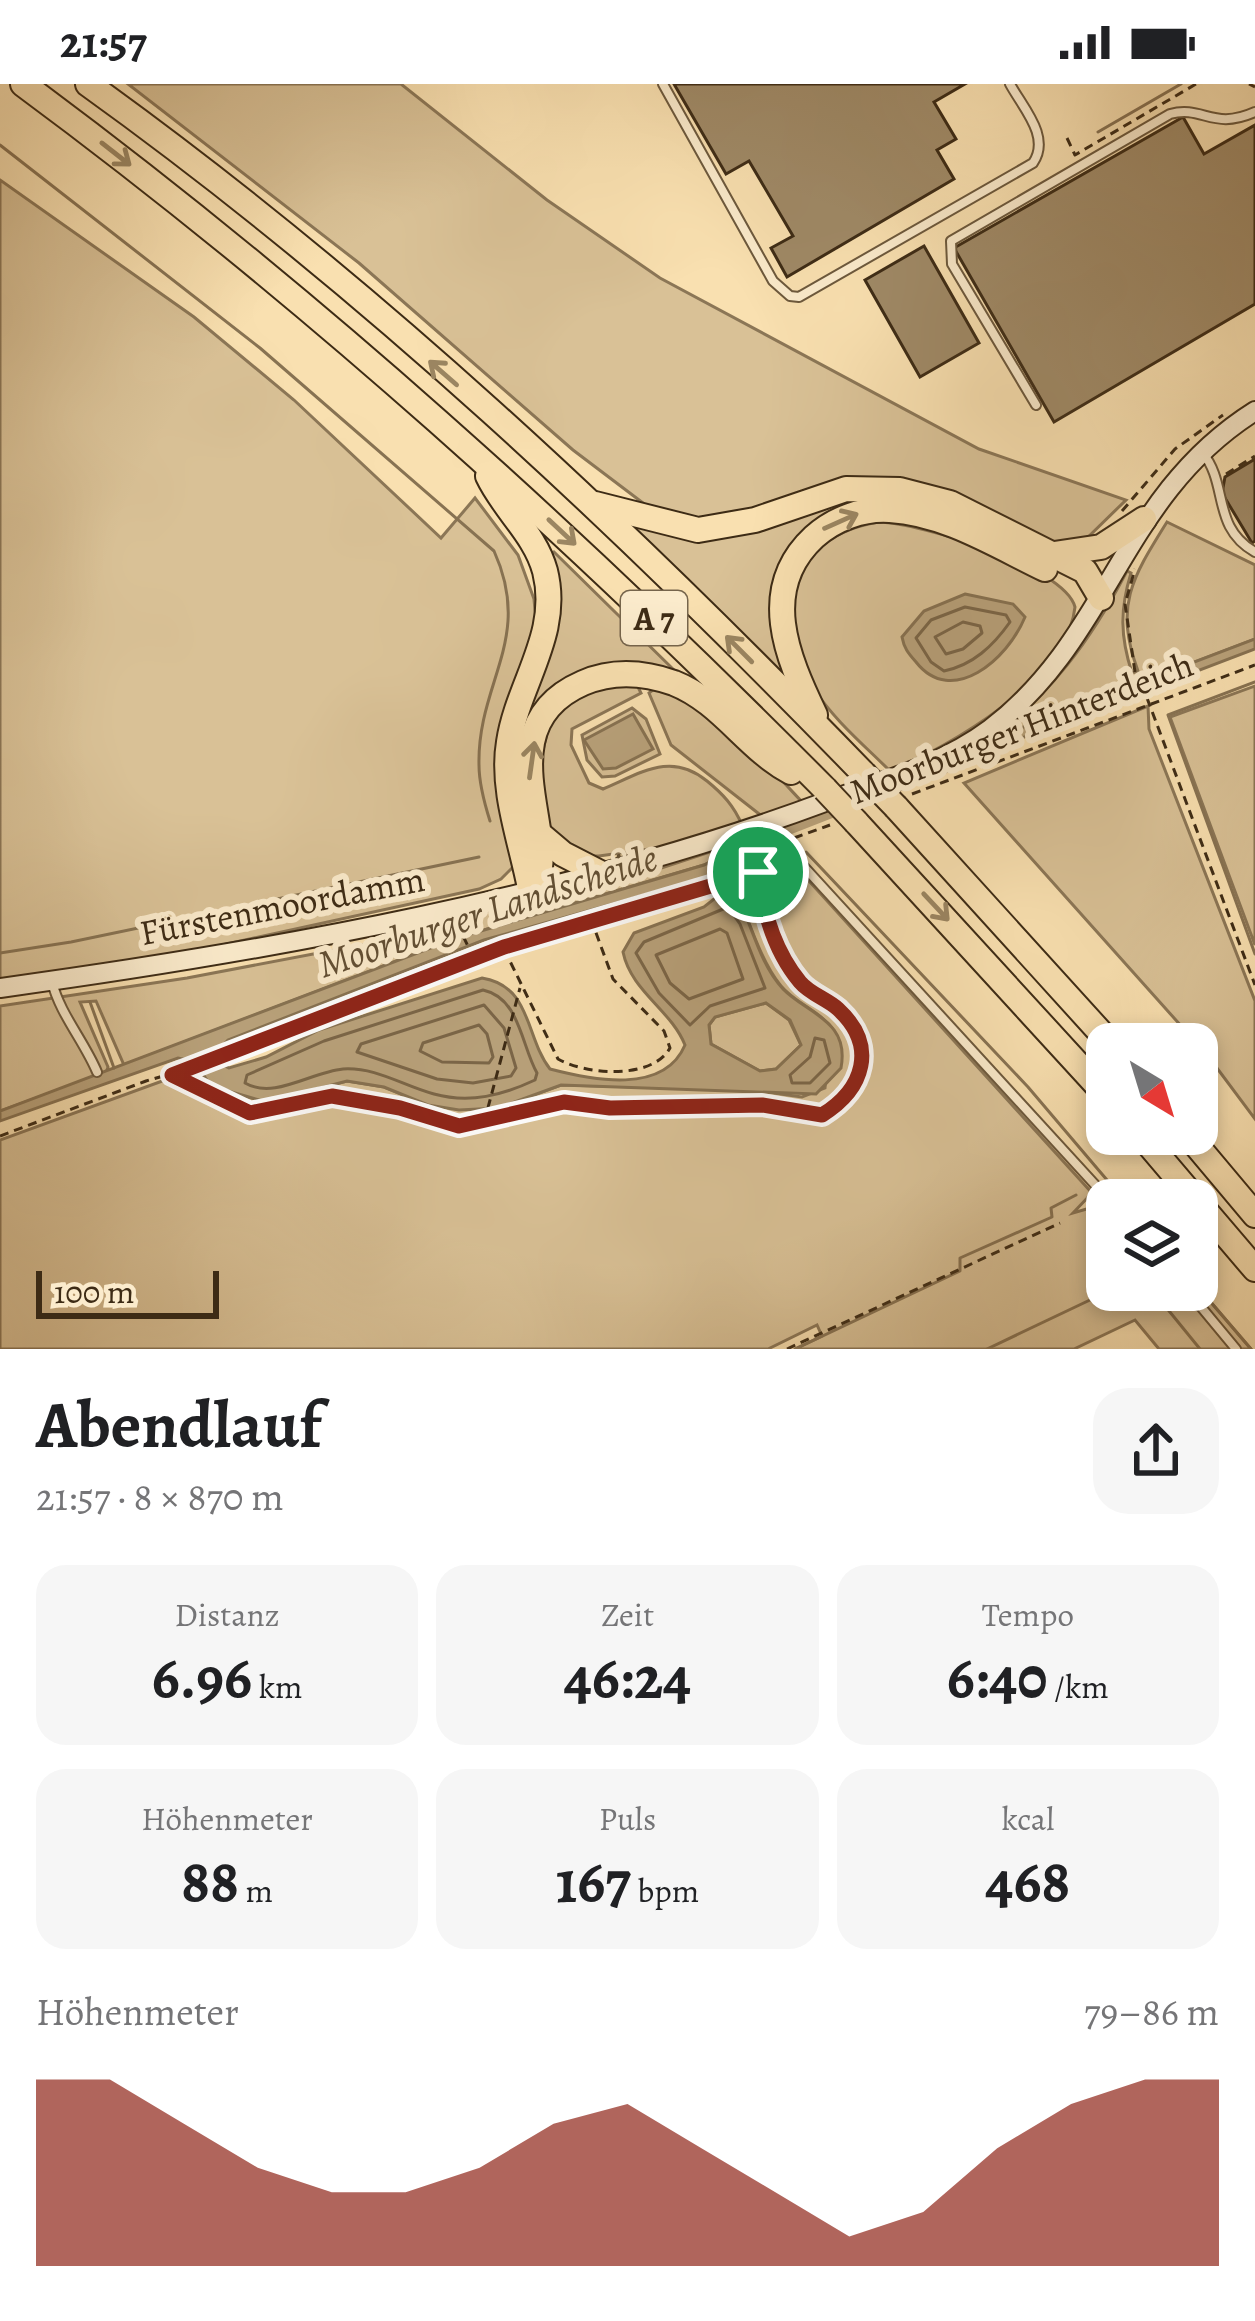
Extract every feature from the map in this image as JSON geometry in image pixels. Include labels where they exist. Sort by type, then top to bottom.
[{"type":"highway","name":"A 7","points":[[23,84],[242,251],[476,453],[683,646],[825,789],[847,822],[1086,1074]]},
{"type":"highway","name":"A 7","points":[[88,84],[367,305],[588,502],[864,774],[900,802],[1093,1023]]},
{"type":"highway","points":[[476,453],[493,488],[531,539],[547,582],[546,629],[510,734],[507,764],[530,888]]},
{"type":"highway","points":[[588,502],[647,521],[698,530],[755,520],[846,489],[900,490],[950,503],[1090,574],[1101,598]]},
{"type":"highway","points":[[823,731],[788,653],[781,601],[794,559],[840,519],[887,509],[933,518],[1101,598]]},
{"type":"highway","points":[[1052,554],[1073,555],[1101,547],[1144,519]]},
{"type":"highway","points":[[530,888],[543,867],[529,773],[541,725],[570,690],[609,675],[652,676],[693,692],[722,711],[777,764],[825,789]]},
{"type":"highway","points":[[537,832],[563,854],[600,872]]},
{"type":"highway","points":[[1158,1155],[1179,1179]]},
{"type":"highway","points":[[1205,1155],[1255,1215]]},
{"type":"highway","points":[[1218,1225],[1255,1269]]},
{"type":"main road","name":"Fürstenmoordamm","points":[[0,988],[367,925],[600,872],[730,838],[918,768],[961,748],[1003,718],[1060,660],[1144,519],[1201,451],[1245,409]]},
{"type":"lane","points":[[663,84],[773,280],[790,296],[799,297],[1033,163],[1040,151],[1039,137],[1010,84]]},
{"type":"lane","points":[[1036,405],[948,256],[951,241],[1170,114],[1188,112],[1224,122],[1255,112]]},
{"type":"lane","points":[[1201,451],[1214,466],[1217,501],[1236,537],[1255,552]]},
{"type":"lane","points":[[785,846],[1090,1179]]},
{"type":"lane","points":[[52,981],[58,1006],[78,1030],[97,1072]]},
{"type":"lane","points":[[1204,1311],[1236,1349]]},
{"type":"path","points":[[1067,138],[1075,155],[1196,84]]},
{"type":"path","points":[[1114,521],[1175,449],[1245,409]]},
{"type":"path","points":[[1217,479],[1255,457]]},
{"type":"path","points":[[1135,672],[1125,604],[1136,568]]},
{"type":"path","name":"Moorburger Hinterdeich","points":[[900,802],[1148,702],[1255,665]]},
{"type":"path","points":[[1148,702],[1255,985]]},
{"type":"path","name":"Moorburger Hinterdeich","points":[[0,1136],[226,1058],[255,1041],[473,957],[744,878],[758,872],[785,846],[847,822]]},
{"type":"path","points":[[172,1075],[250,1113],[332,1096],[400,1108],[459,1126],[564,1102],[610,1108],[762,1105],[822,1115],[845,1100],[858,1077],[862,1057],[856,1030],[836,1007],[804,987],[779,952],[765,913],[758,872]]},
{"type":"path","points":[[504,947],[550,1049],[569,1065],[639,1070],[665,1057],[670,1048],[664,1030],[613,979],[592,921]]},
{"type":"path","points":[[463,929],[473,957]]},
{"type":"path","points":[[490,1121],[486,1115],[521,986]]},
{"type":"path","points":[[787,1349],[1060,1223]]},
{"type":"shaded area","points":[[128,84],[401,84],[547,200],[660,278],[979,449],[1126,500],[1084,541],[1050,542],[922,487],[737,521],[647,514],[643,503],[573,450],[359,263]]},
{"type":"shaded area","points":[[0,180],[194,317],[294,400],[441,538],[475,498],[518,555],[534,599],[536,622],[516,697],[514,866],[501,879],[479,889],[176,955],[0,981]]},
{"type":"shaded area","points":[[854,497],[907,508],[794,549],[789,682],[625,520],[650,529]]},
{"type":"shaded area","points":[[879,522],[925,530],[1019,562],[1065,592],[1075,607],[1068,633],[1029,684],[973,727],[890,771],[814,689],[792,634],[795,583],[807,562],[824,544],[848,530]]},
{"type":"shaded area","points":[[1167,522],[1255,565],[1255,639],[987,741],[1067,665],[1127,571],[1131,573],[1123,611],[1125,647],[1132,673],[1138,671],[1127,628],[1130,593]]},
{"type":"shaded area","points":[[554,552],[675,671],[658,666],[565,688],[514,749],[552,647],[550,556]]},
{"type":"shaded area","points":[[637,685],[641,693],[572,729],[571,745],[589,783],[603,789],[656,768],[681,767],[718,791],[742,825],[678,845],[599,856],[589,856],[549,832],[535,784],[549,725],[568,703],[598,689]]},
{"type":"shaded area","points":[[1255,686],[1255,945],[1170,717]]},
{"type":"shaded area","points":[[654,689],[674,694],[715,718],[804,804],[763,817],[671,745],[649,693]]},
{"type":"shaded area","points":[[1148,706],[1149,729],[1255,1001],[1255,1119],[1218,1069],[1218,1023],[1179,1023],[964,783]]},
{"type":"shaded area","points":[[632,708],[646,719],[660,754],[615,776],[602,777],[587,760],[582,735]]},
{"type":"shaded area","points":[[734,844],[733,851],[704,865],[457,938],[124,1065],[96,1001],[80,1002],[108,1067],[106,1073],[0,1111],[0,1006],[187,978],[455,927],[477,911],[643,874]]},
{"type":"shaded area","points":[[780,858],[790,860],[1086,1186],[1086,1199],[1073,1213],[1086,1209],[1086,1311],[1218,1310],[1251,1349],[1159,1349],[1135,1320],[1074,1349],[795,1349],[822,1336],[817,1325],[768,1349],[0,1349],[0,1140],[165,1080],[201,1077],[215,1088],[266,1102],[347,1081],[384,1087],[428,1105],[474,1110],[498,1108],[561,1085],[752,1090],[802,1097],[825,1088],[832,1028],[774,976],[736,890],[763,877]]},
{"type":"shaded area","points":[[766,1003],[789,1020],[801,1045],[776,1069],[760,1071],[711,1044],[709,1025],[715,1017]]},
{"type":"water","points":[[965,594],[1013,604],[1025,617],[1006,648],[978,672],[946,680],[930,675],[907,650],[902,637],[924,611]]},
{"type":"water","points":[[1255,639],[1255,649],[990,750],[987,741]]},
{"type":"water","points":[[633,714],[653,749],[616,768],[603,769],[584,740]]},
{"type":"water","points":[[787,824],[790,834],[727,878],[773,977],[839,1039],[841,1068],[816,1094],[561,1085],[498,1108],[459,1110],[347,1081],[266,1102],[211,1086],[194,1061],[178,1058],[0,1121],[0,1111],[457,938],[704,865],[732,851],[734,844]],"holes":[[[708,877],[714,880],[718,896],[704,907],[634,933],[623,952],[634,978],[685,1045],[661,1071],[625,1080],[550,1069],[519,1002],[498,983],[482,978],[319,1030],[266,1057],[229,1068],[221,1064],[219,1049],[228,1040],[484,940]],[[766,1003],[790,1020],[801,1045],[776,1069],[760,1071],[711,1044],[709,1025],[715,1017]]]},
{"type":"building","points":[[674,84],[965,84],[934,102],[956,139],[937,150],[954,179],[787,277],[771,248],[793,236],[749,161],[726,174]]},
{"type":"building","points":[[1183,117],[1204,154],[1255,125],[1255,304],[1054,422],[954,248]]},
{"type":"building","points":[[924,246],[979,343],[920,377],[865,280]]},
{"type":"building","points":[[1255,459],[1252,543],[1222,493],[1225,477]]},
{"type":"waterway","points":[[1098,132],[1181,84]]},
{"type":"waterway","points":[[0,145],[260,348],[494,551],[508,610],[501,660],[481,736],[480,779],[490,821]]},
{"type":"waterway","points":[[1255,682],[1168,715],[1255,954]]},
{"type":"waterway","name":"Moorburger Landscheide","points":[[778,833],[949,766],[1002,740]]},
{"type":"waterway","points":[[806,852],[1028,1087],[1106,1179]]},
{"type":"waterway","points":[[0,953],[479,857]]},
{"type":"waterway","points":[[90,1002],[114,1068]]},
{"type":"waterway","points":[[795,1349],[960,1271],[960,1258],[1052,1217],[1051,1208],[1076,1195]]},
{"type":"waterway","points":[[987,1349],[1086,1302]]},
{"type":"waterway","points":[[1218,1310],[1251,1349]]},
{"type":"waterway","points":[[1169,1311],[1200,1349]]},
{"type":"route","points":[[758,872],[765,913],[779,952],[804,987],[836,1007],[856,1030],[862,1057],[858,1077],[845,1100],[822,1115],[762,1105],[610,1108],[564,1102],[459,1126],[400,1108],[332,1096],[250,1113],[172,1075],[504,947],[758,872]]}]
